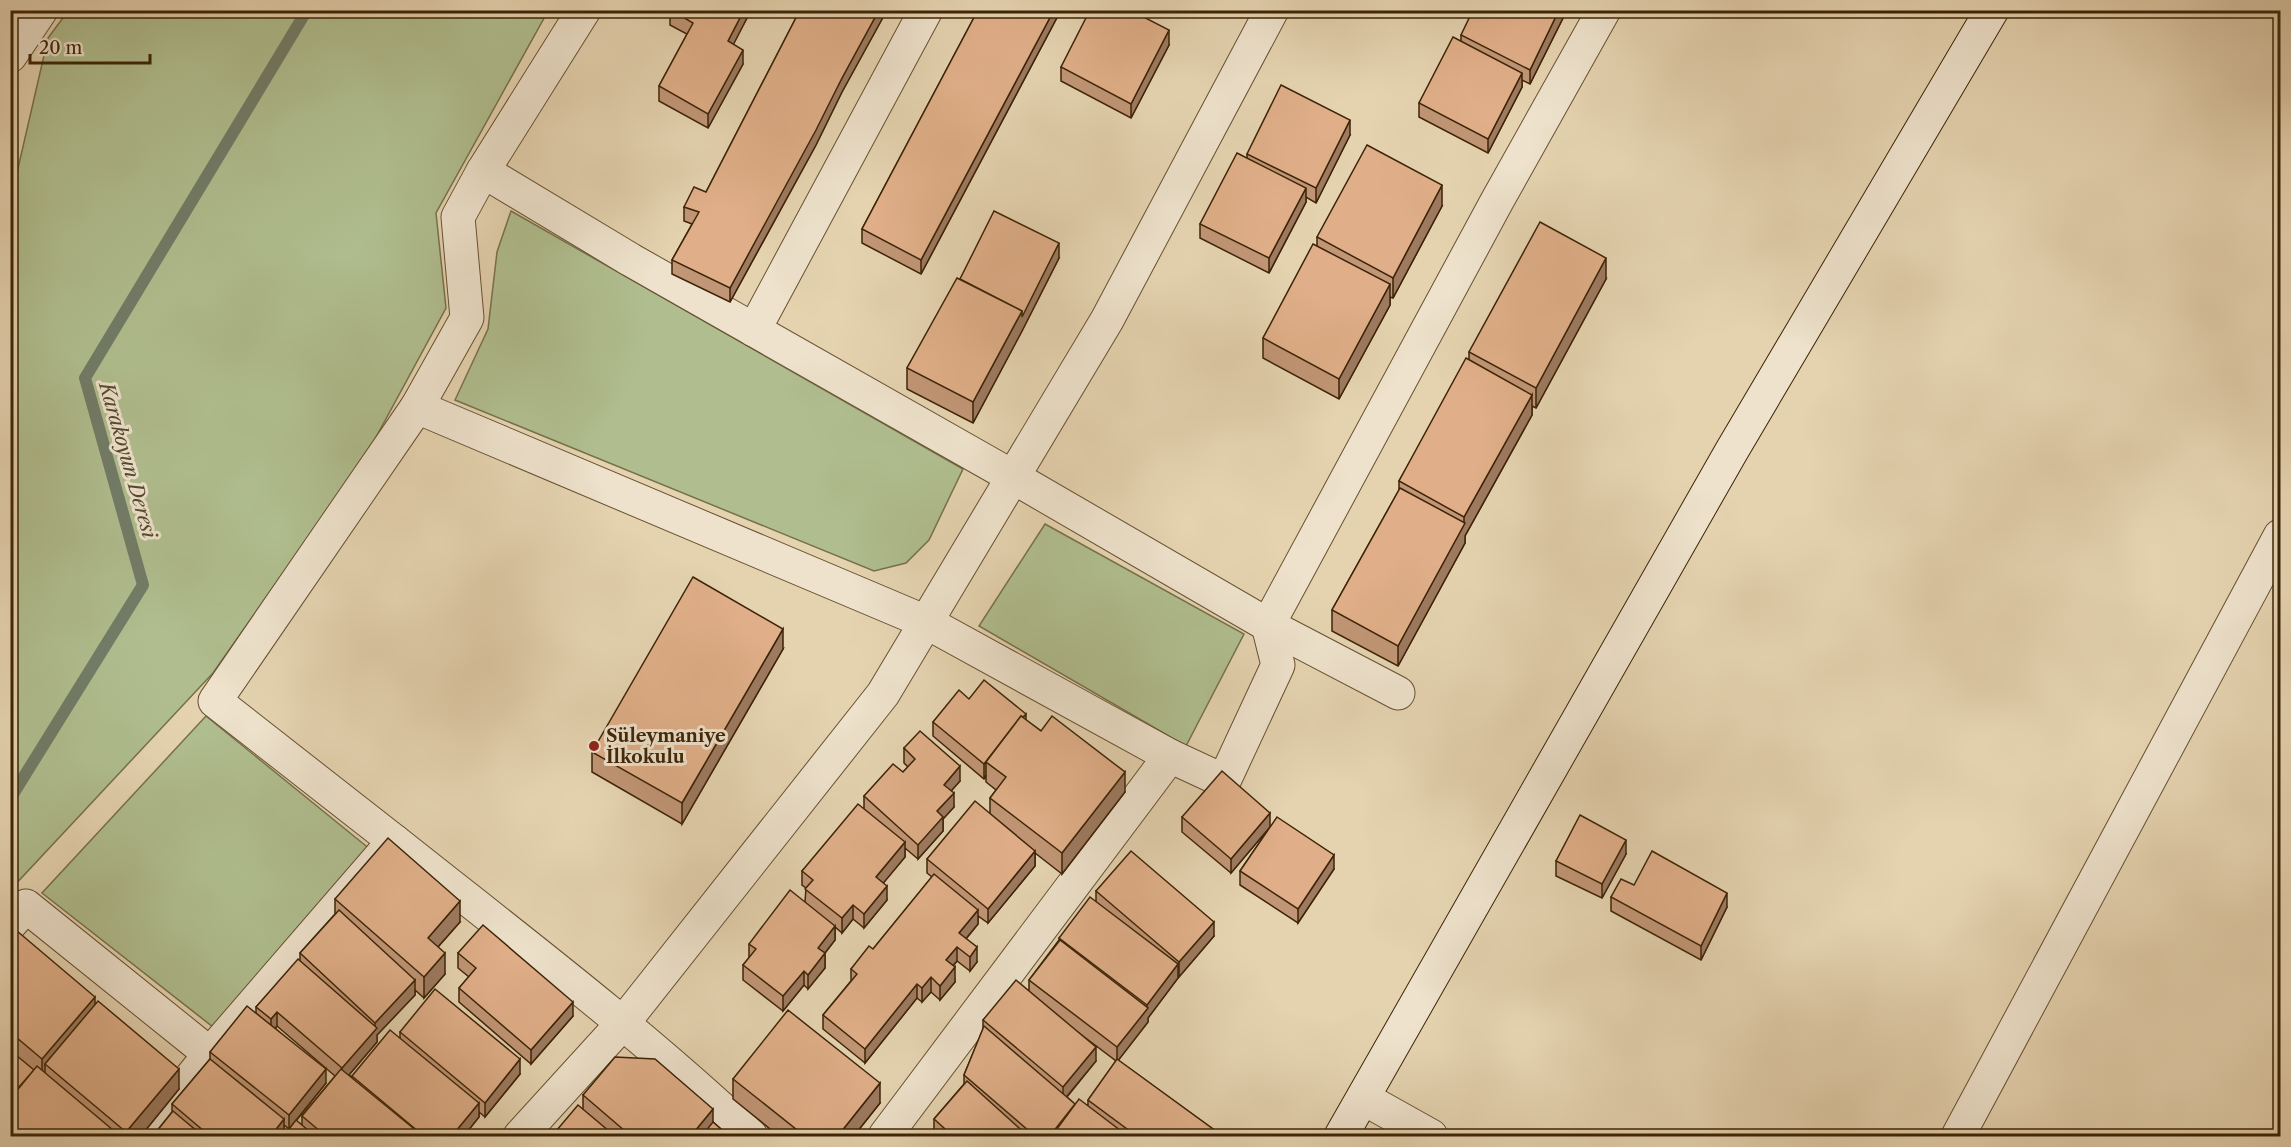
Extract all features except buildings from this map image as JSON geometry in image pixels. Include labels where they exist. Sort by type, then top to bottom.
[{"type":"street","points":[[10,56],[41,10]]},
{"type":"street","points":[[584,10],[483,171],[459,216],[466,318],[417,407],[214,701],[623,1023],[701,1090],[751,1137]]},
{"type":"street","points":[[754,330],[926,10]]},
{"type":"street","points":[[520,1137],[623,1023],[883,694],[1107,320],[1272,10]]},
{"type":"street","points":[[417,407],[926,622],[1170,756],[1224,781],[1278,665],[1268,626],[1497,201],[1604,10]]},
{"type":"street","points":[[1341,1137],[1731,452],[1992,10]]},
{"type":"street","points":[[483,171],[631,260],[1013,477],[1268,626],[1398,693]]},
{"type":"street","points":[[1958,1137],[2280,536]]},
{"type":"street","points":[[885,1137],[1170,756]]},
{"type":"street","points":[[144,1137],[210,1054],[394,841]]},
{"type":"street","points":[[10,924],[26,906],[210,1054]]},
{"type":"street","points":[[1363,1098],[1431,1137]]},
{"type":"green space","points":[[68,11],[548,11],[436,213],[446,308],[369,450],[213,673],[11,889],[10,203],[48,38]]},
{"type":"green space","points":[[511,211],[963,469],[929,540],[906,563],[874,571],[455,400],[488,329],[497,252]]},
{"type":"green space","points":[[1045,524],[1244,634],[1186,746],[979,626]]},
{"type":"green space","points":[[206,716],[371,850],[213,1027],[42,893]]},
{"type":"waterway","name":"Karakoyun Deresi","points":[[10,799],[143,585],[85,378],[307,10]]},
{"type":"place","name":"Süleymaniye İlkokulu","points":[[594,746]]}]
